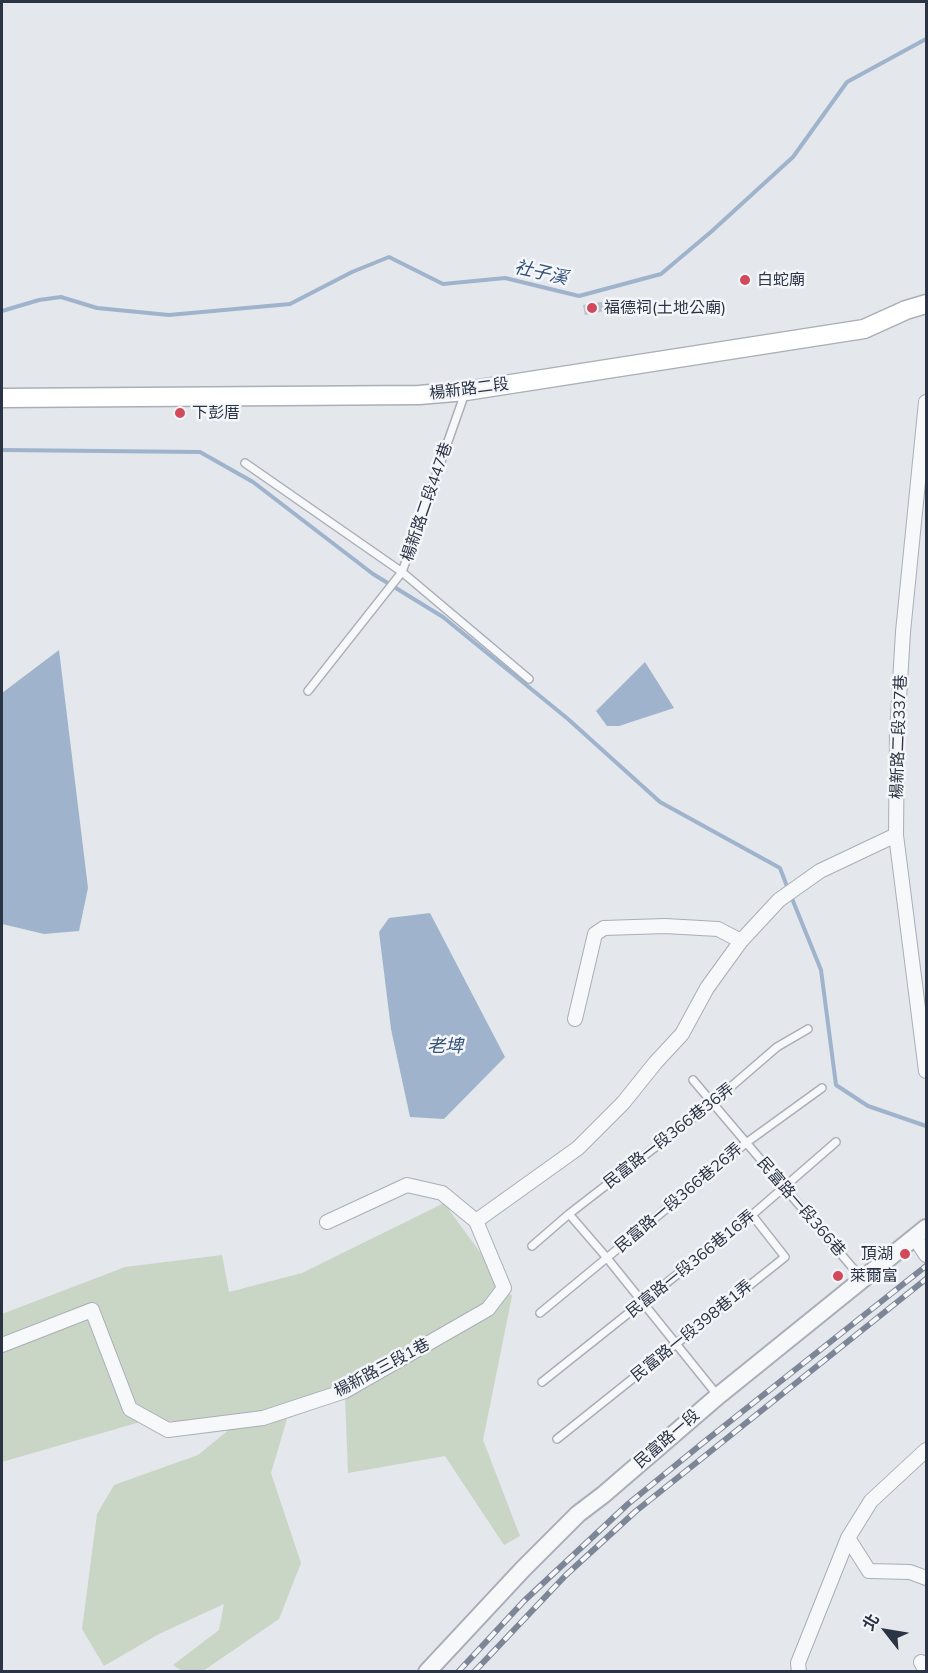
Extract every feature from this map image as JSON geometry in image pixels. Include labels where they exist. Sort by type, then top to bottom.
[{"type":"main road","name":"楊新路二段","points":[[2,398],[419,395],[466,391],[864,329],[906,310],[927,304]]},
{"type":"street","name":"楊新路二段337巷","points":[[927,402],[903,632],[897,733],[896,835],[922,1008],[927,1071]]},
{"type":"street","points":[[327,1222],[407,1185],[441,1193],[476,1221],[579,1148],[623,1102],[682,1034],[707,988],[741,941],[779,900],[820,871],[896,835]]},
{"type":"street","points":[[575,1019],[595,934],[603,928],[665,926],[718,929],[741,941]]},
{"type":"street","name":"楊新路三段1巷","points":[[2,1345],[92,1310],[130,1409],[168,1430],[263,1418],[345,1391],[488,1309],[504,1288],[476,1221]]},
{"type":"street","points":[[921,1233],[927,1255]]},
{"type":"street","name":"民富路一段","points":[[428,1671],[566,1525],[718,1396],[921,1233]]},
{"type":"street","points":[[799,1671],[798,1664],[848,1538],[871,1501],[927,1450]]},
{"type":"street","points":[[848,1538],[869,1571],[910,1572],[927,1578]]},
{"type":"lane","name":"楊新路二段447巷","points":[[308,691],[402,572],[466,391]]},
{"type":"lane","points":[[245,463],[402,572],[529,680]]},
{"type":"lane","name":"民富路一段366巷36弄","points":[[532,1246],[569,1214],[711,1104],[777,1047],[808,1029]]},
{"type":"lane","name":"民富路一段366巷","points":[[693,1080],[711,1104],[863,1280]]},
{"type":"lane","name":"民富路一段366巷26弄","points":[[540,1313],[746,1143],[822,1088]]},
{"type":"lane","name":"民富路一段366巷16弄","points":[[542,1382],[752,1215],[836,1142]]},
{"type":"lane","points":[[569,1214],[718,1396]]},
{"type":"lane","name":"民富路一段398巷1弄","points":[[557,1439],[785,1257],[752,1215]]},
{"type":"green space","points":[[444,1203],[512,1296],[483,1440],[520,1536],[504,1545],[445,1456],[348,1473],[345,1397],[287,1419],[271,1473],[301,1563],[279,1619],[203,1671],[182,1671],[173,1665],[219,1630],[224,1604],[159,1634],[104,1666],[82,1629],[97,1514],[114,1485],[198,1455],[236,1424],[147,1420],[2,1462],[2,1314],[125,1267],[222,1255],[229,1292],[302,1273]]},
{"type":"water","points":[[59,650],[88,888],[79,931],[44,934],[2,924],[2,693]]},
{"type":"water","points":[[645,662],[674,708],[619,726],[607,726],[596,711]]},
{"type":"water","name":"老埤","points":[[430,913],[505,1057],[444,1119],[410,1117],[391,1029],[379,932],[389,918]]},
{"type":"building","points":[[612,300],[614,309],[585,315],[583,305]]},
{"type":"waterway","name":"社子溪","points":[[2,311],[39,300],[61,297],[97,308],[169,315],[290,304],[352,272],[389,257],[443,284],[505,278],[579,296],[661,274],[793,157],[847,82],[926,39]]},
{"type":"waterway","points":[[2,450],[200,452],[253,482],[373,574],[443,617],[568,719],[660,802],[780,868],[788,889]]},
{"type":"waterway","points":[[791,896],[821,970],[836,1085],[868,1106],[926,1126]]},
{"type":"railway","points":[[458,1672],[524,1601],[628,1504],[926,1266]]},
{"type":"railway","points":[[474,1672],[566,1575],[636,1511],[926,1279]]},
{"type":"place","name":"白蛇廟","points":[[745,280]]},
{"type":"place","name":"福德祠(土地公廟)","points":[[592,308]]},
{"type":"place","name":"下彭厝","points":[[180,413]]},
{"type":"place","name":"頂湖","points":[[905,1254]]},
{"type":"place","name":"萊爾富","points":[[838,1276]]}]
